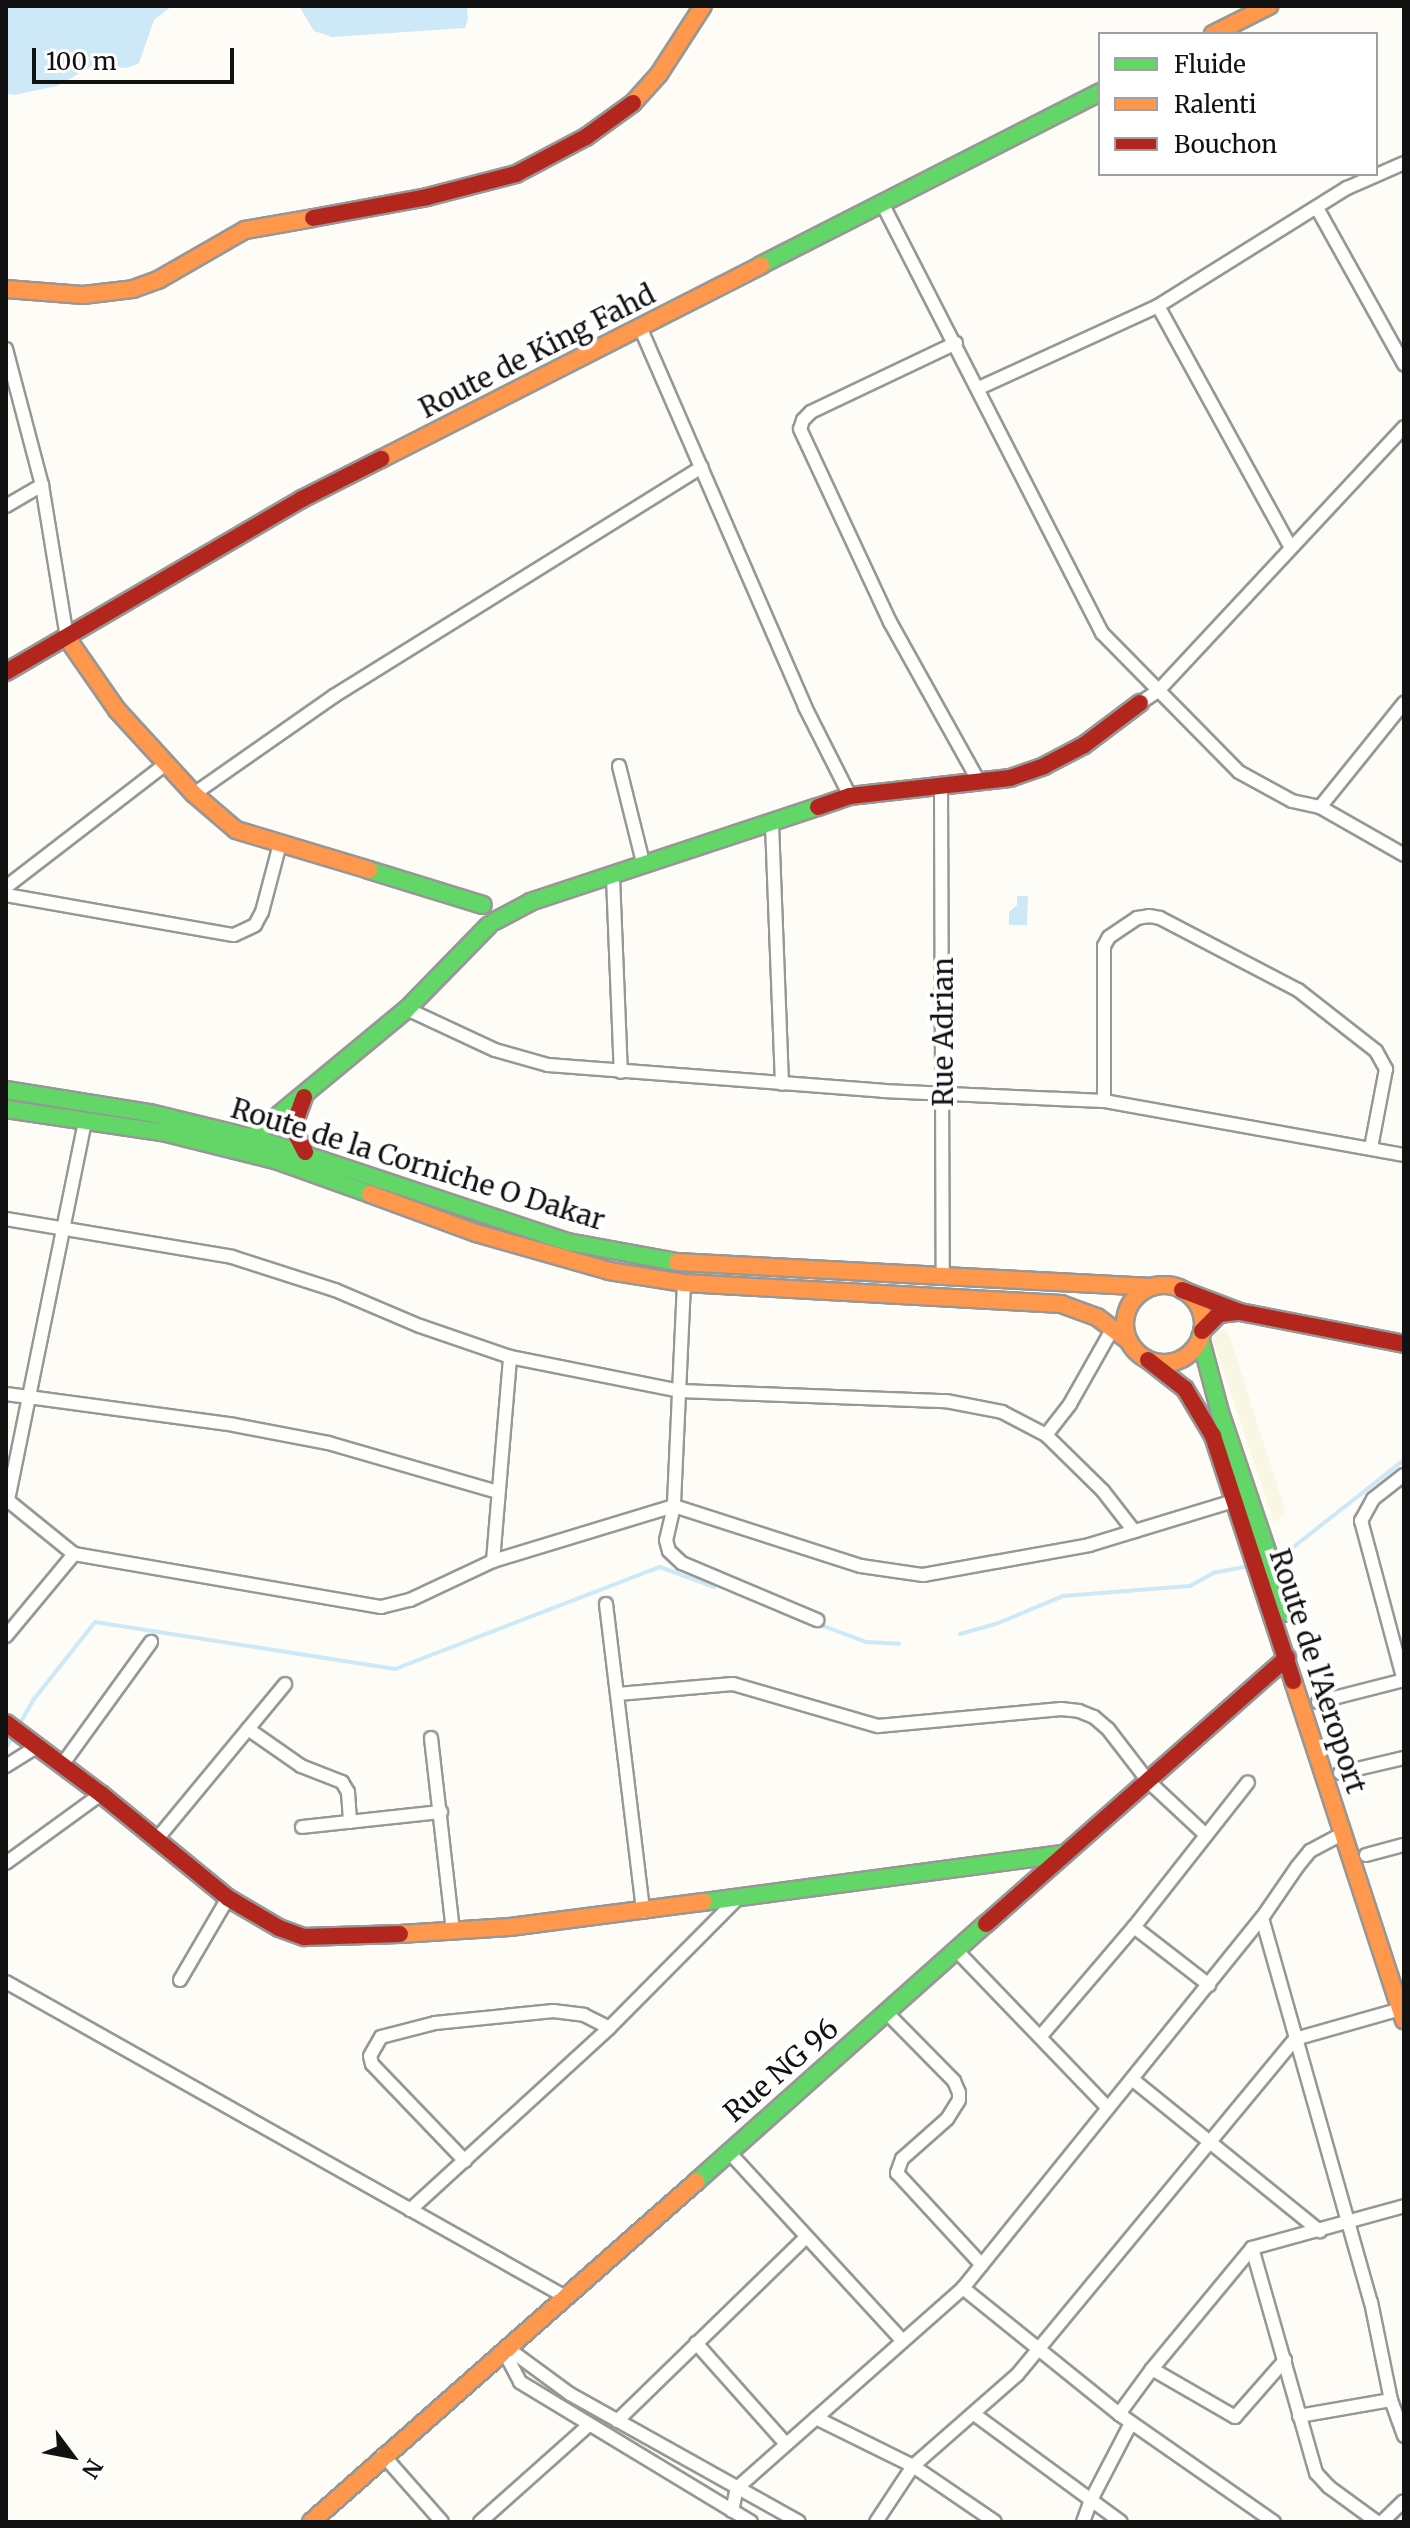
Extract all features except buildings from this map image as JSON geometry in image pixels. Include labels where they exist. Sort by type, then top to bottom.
[{"type":"main road","points":[[6,289],[83,295],[133,289],[158,280],[245,230],[427,197],[516,174],[586,137],[633,103],[659,74],[703,6]]},
{"type":"main road","points":[[1217,32],[1269,6]]},
{"type":"main road","name":"Route de King Fahd","points":[[6,672],[302,499],[1098,93]]},
{"type":"main road","points":[[67,638],[117,710],[194,794],[236,830],[459,899],[487,917]]},
{"type":"main road","points":[[251,1138],[407,1009],[472,943],[487,917],[850,796],[1010,778],[1044,766],[1084,745],[1140,703]]},
{"type":"main road","name":"Route de la Corniche O Dakar","points":[[6,1090],[150,1113],[305,1152],[448,1205],[568,1242],[620,1253],[687,1263],[1152,1287]]},
{"type":"main road","points":[[304,1097],[297,1116],[297,1136],[305,1152]]},
{"type":"main road","name":"Route de la Corniche O Dakar","points":[[6,1109],[166,1133],[278,1161],[533,1252],[609,1271],[684,1283],[1042,1301],[1083,1309],[1129,1341]]},
{"type":"main road","points":[[1240,1312],[1219,1314],[1201,1334],[1192,1350],[1179,1360],[1163,1363],[1148,1360],[1129,1341],[1125,1327],[1130,1306],[1152,1287],[1167,1286],[1240,1312],[1404,1344]]},
{"type":"main road","points":[[1182,1290],[1198,1307],[1201,1334]]},
{"type":"main road","name":"Route de l'Aeroport","points":[[1201,1334],[1220,1412],[1318,1702],[1404,1976]]},
{"type":"main road","name":"Route de l'Aeroport","points":[[1148,1360],[1175,1379],[1202,1412],[1287,1658],[1402,2015]]},
{"type":"main road","name":"Rue NG 96","points":[[313,2521],[383,2455],[508,2348],[1287,1658]]},
{"type":"main road","points":[[6,1723],[101,1794],[228,1898],[279,1928],[304,1937],[344,1938],[453,1931],[643,1912],[1066,1853]]},
{"type":"street","points":[[1378,174],[1404,163]]},
{"type":"street","points":[[979,388],[1158,306],[1347,188],[1374,176]]},
{"type":"street","points":[[883,205],[1102,633],[1239,772],[1292,801],[1320,807],[1404,855]]},
{"type":"street","points":[[1317,208],[1404,364]]},
{"type":"street","points":[[1158,306],[1291,548]]},
{"type":"street","points":[[640,327],[805,707],[850,796]]},
{"type":"street","points":[[956,343],[811,412],[800,429],[890,622],[978,780]]},
{"type":"street","points":[[6,349],[42,485],[67,638]]},
{"type":"street","points":[[1140,703],[1158,691],[1404,427]]},
{"type":"street","points":[[194,794],[334,696],[702,467]]},
{"type":"street","points":[[6,506],[42,485]]},
{"type":"street","points":[[1320,807],[1404,703]]},
{"type":"street","points":[[6,887],[166,764]]},
{"type":"street","points":[[619,766],[644,866]]},
{"type":"street","name":"Rue Adrian","points":[[941,786],[943,1277]]},
{"type":"street","points":[[772,824],[782,1084]]},
{"type":"street","points":[[6,895],[234,935],[255,925],[262,912],[280,844]]},
{"type":"street","points":[[613,877],[621,1072]]},
{"type":"street","points":[[1104,1101],[1104,946],[1109,937],[1137,918],[1149,916],[1160,918],[1298,990],[1376,1051],[1386,1069],[1371,1148]]},
{"type":"street","points":[[407,1009],[518,1058],[621,1072],[782,1084],[1104,1101],[1404,1155]]},
{"type":"street","points":[[85,1120],[7,1500],[74,1554],[381,1607],[410,1600],[493,1561],[674,1506],[861,1566],[923,1575],[1063,1550],[1234,1501]]},
{"type":"street","points":[[6,1219],[246,1261],[335,1290],[420,1326],[510,1357],[680,1391],[946,1401],[1002,1412],[1046,1435],[1103,1491],[1134,1531]]},
{"type":"street","points":[[684,1283],[674,1506],[666,1540],[669,1551],[682,1563],[817,1620]]},
{"type":"street","points":[[1046,1435],[1078,1391],[1113,1328]]},
{"type":"street","points":[[493,1561],[510,1357]]},
{"type":"street","points":[[6,1394],[234,1425],[328,1443],[498,1492]]},
{"type":"street","points":[[1318,1702],[1404,1680],[1361,1521],[1373,1499],[1404,1475]]},
{"type":"street","points":[[6,1636],[74,1554]]},
{"type":"street","points":[[606,1604],[643,1912]]},
{"type":"street","points":[[62,1765],[151,1642]]},
{"type":"street","points":[[157,1839],[285,1684]]},
{"type":"street","points":[[618,1694],[733,1684],[766,1691],[856,1722],[878,1726],[1061,1709],[1079,1711],[1094,1717],[1108,1729],[1148,1781],[1206,1835]]},
{"type":"street","points":[[248,1729],[301,1766],[342,1782],[348,1792],[350,1822]]},
{"type":"street","points":[[431,1738],[453,1931]]},
{"type":"street","points":[[6,1766],[34,1745]]},
{"type":"street","points":[[1340,1773],[1404,1758]]},
{"type":"street","points":[[1040,2037],[1134,1927],[1248,1782]]},
{"type":"street","points":[[6,1863],[101,1794]]},
{"type":"street","points":[[302,1827],[441,1812]]},
{"type":"street","points":[[737,2488],[963,2288],[1209,1985],[1310,1851],[1344,1833]]},
{"type":"street","points":[[1366,1855],[1404,1845]]},
{"type":"street","points":[[180,1980],[228,1898]]},
{"type":"street","points":[[410,2210],[609,2028],[738,1898]]},
{"type":"street","points":[[1262,1918],[1346,2223],[1371,2302],[1391,2400],[1404,2436]]},
{"type":"street","points":[[1134,1927],[1209,1985]]},
{"type":"street","points":[[956,1950],[1108,2108]]},
{"type":"street","points":[[6,1982],[564,2296]]},
{"type":"street","points":[[465,2161],[372,2064],[370,2056],[381,2037],[435,2023],[553,2011],[584,2015],[609,2028]]},
{"type":"street","points":[[886,2012],[954,2081],[959,2093],[959,2100],[947,2119],[902,2159],[897,2173],[982,2265]]},
{"type":"street","points":[[876,2522],[913,2466],[1007,2385],[1040,2347],[1295,2039],[1402,2015]]},
{"type":"street","points":[[1132,2079],[1320,2231]]},
{"type":"street","points":[[728,2151],[903,2341]]},
{"type":"street","points":[[1119,2414],[1252,2248],[1404,2206]]},
{"type":"street","points":[[617,2421],[806,2237]]},
{"type":"street","points":[[1252,2248],[1319,2478],[1380,2522],[1404,2501]]},
{"type":"street","points":[[963,2288],[1040,2347],[1119,2414],[1274,2522]]},
{"type":"street","points":[[696,2343],[786,2444]]},
{"type":"street","points":[[508,2348],[570,2394],[799,2522]]},
{"type":"street","points":[[508,2348],[508,2359],[520,2382],[741,2518]]},
{"type":"street","points":[[1152,2369],[1235,2417],[1285,2360]]},
{"type":"street","points":[[1299,2416],[1391,2400]]},
{"type":"street","points":[[974,2414],[1121,2522]]},
{"type":"street","points":[[816,2418],[913,2466],[995,2522]]},
{"type":"street","points":[[1083,2522],[1131,2423]]},
{"type":"street","points":[[480,2522],[589,2425]]},
{"type":"street","points":[[383,2455],[442,2522]]},
{"type":"street","points":[[737,2488],[741,2518]]},
{"type":"shaded area","points":[[1216,1329],[1228,1331],[1286,1513],[1274,1523],[1213,1340]]},
{"type":"water","points":[[6,6],[172,6],[154,20],[139,63],[127,68],[94,65],[57,86],[14,95],[6,93]]},
{"type":"water","points":[[299,6],[467,6],[468,19],[465,28],[332,37],[314,31]]},
{"type":"water","points":[[1017,896],[1028,896],[1027,925],[1009,925],[1009,912],[1017,905]]},
{"type":"waterway","points":[[1282,1556],[1404,1460]]},
{"type":"waterway","points":[[19,1725],[34,1699],[95,1622],[395,1669],[660,1567],[714,1587]]},
{"type":"waterway","points":[[960,1634],[996,1624],[1063,1596],[1190,1586],[1213,1573],[1244,1567]]},
{"type":"waterway","points":[[818,1624],[866,1642],[899,1644]]},
{"type":"waterway","points":[[6,1748],[13,1736]]},
{"type":"traffic: fast","points":[[761,265],[1098,93]]},
{"type":"traffic: fast","points":[[495,921],[530,902],[818,807]]},
{"type":"traffic: fast","points":[[369,870],[483,905]]},
{"type":"traffic: fast","points":[[251,1138],[407,1009],[489,925]]},
{"type":"traffic: fast","points":[[6,1090],[150,1113],[261,1140],[568,1242],[677,1262]]},
{"type":"traffic: fast","points":[[6,1109],[166,1133],[278,1161],[370,1194]]},
{"type":"traffic: fast","points":[[1200,1337],[1220,1412],[1288,1613]]},
{"type":"traffic: fast","points":[[703,1902],[1064,1854]]},
{"type":"traffic: fast","points":[[696,2182],[986,1924]]},
{"type":"traffic: slow","points":[[633,103],[659,74],[703,6]]},
{"type":"traffic: slow","points":[[1217,32],[1269,6]]},
{"type":"traffic: slow","points":[[6,289],[83,295],[133,289],[158,280],[245,230],[313,218]]},
{"type":"traffic: slow","points":[[381,459],[761,265]]},
{"type":"traffic: slow","points":[[67,638],[117,710],[194,794],[236,830],[369,870]]},
{"type":"traffic: slow","points":[[370,1194],[476,1233],[609,1271],[684,1283],[1061,1304],[1097,1317],[1129,1341]]},
{"type":"traffic: slow","points":[[677,1262],[1152,1287]]},
{"type":"traffic: slow","points":[[1164,1285],[1179,1288],[1191,1297],[1200,1309],[1203,1324],[1200,1339],[1191,1351],[1179,1360],[1164,1363],[1149,1360],[1137,1351],[1128,1339],[1125,1324],[1128,1309],[1137,1297],[1149,1288],[1164,1285]]},
{"type":"traffic: slow","points":[[1293,1681],[1404,2020]]},
{"type":"traffic: slow","points":[[400,1934],[510,1927],[703,1902]]},
{"type":"traffic: slow","points":[[311,2522],[696,2182]]},
{"type":"traffic: jam","points":[[313,218],[427,197],[516,174],[586,137],[633,103]]},
{"type":"traffic: jam","points":[[6,672],[302,499],[381,459]]},
{"type":"traffic: jam","points":[[818,807],[850,796],[1010,778],[1044,766],[1084,745],[1140,703]]},
{"type":"traffic: jam","points":[[304,1097],[297,1116],[297,1136],[305,1152]]},
{"type":"traffic: jam","points":[[1182,1290],[1240,1312],[1404,1344]]},
{"type":"traffic: jam","points":[[1202,1331],[1219,1314],[1237,1312]]},
{"type":"traffic: jam","points":[[1148,1360],[1185,1389],[1213,1436],[1293,1681]]},
{"type":"traffic: jam","points":[[986,1924],[1287,1658]]},
{"type":"traffic: jam","points":[[6,1723],[101,1794],[228,1898],[279,1928],[304,1937],[400,1934]]}]
